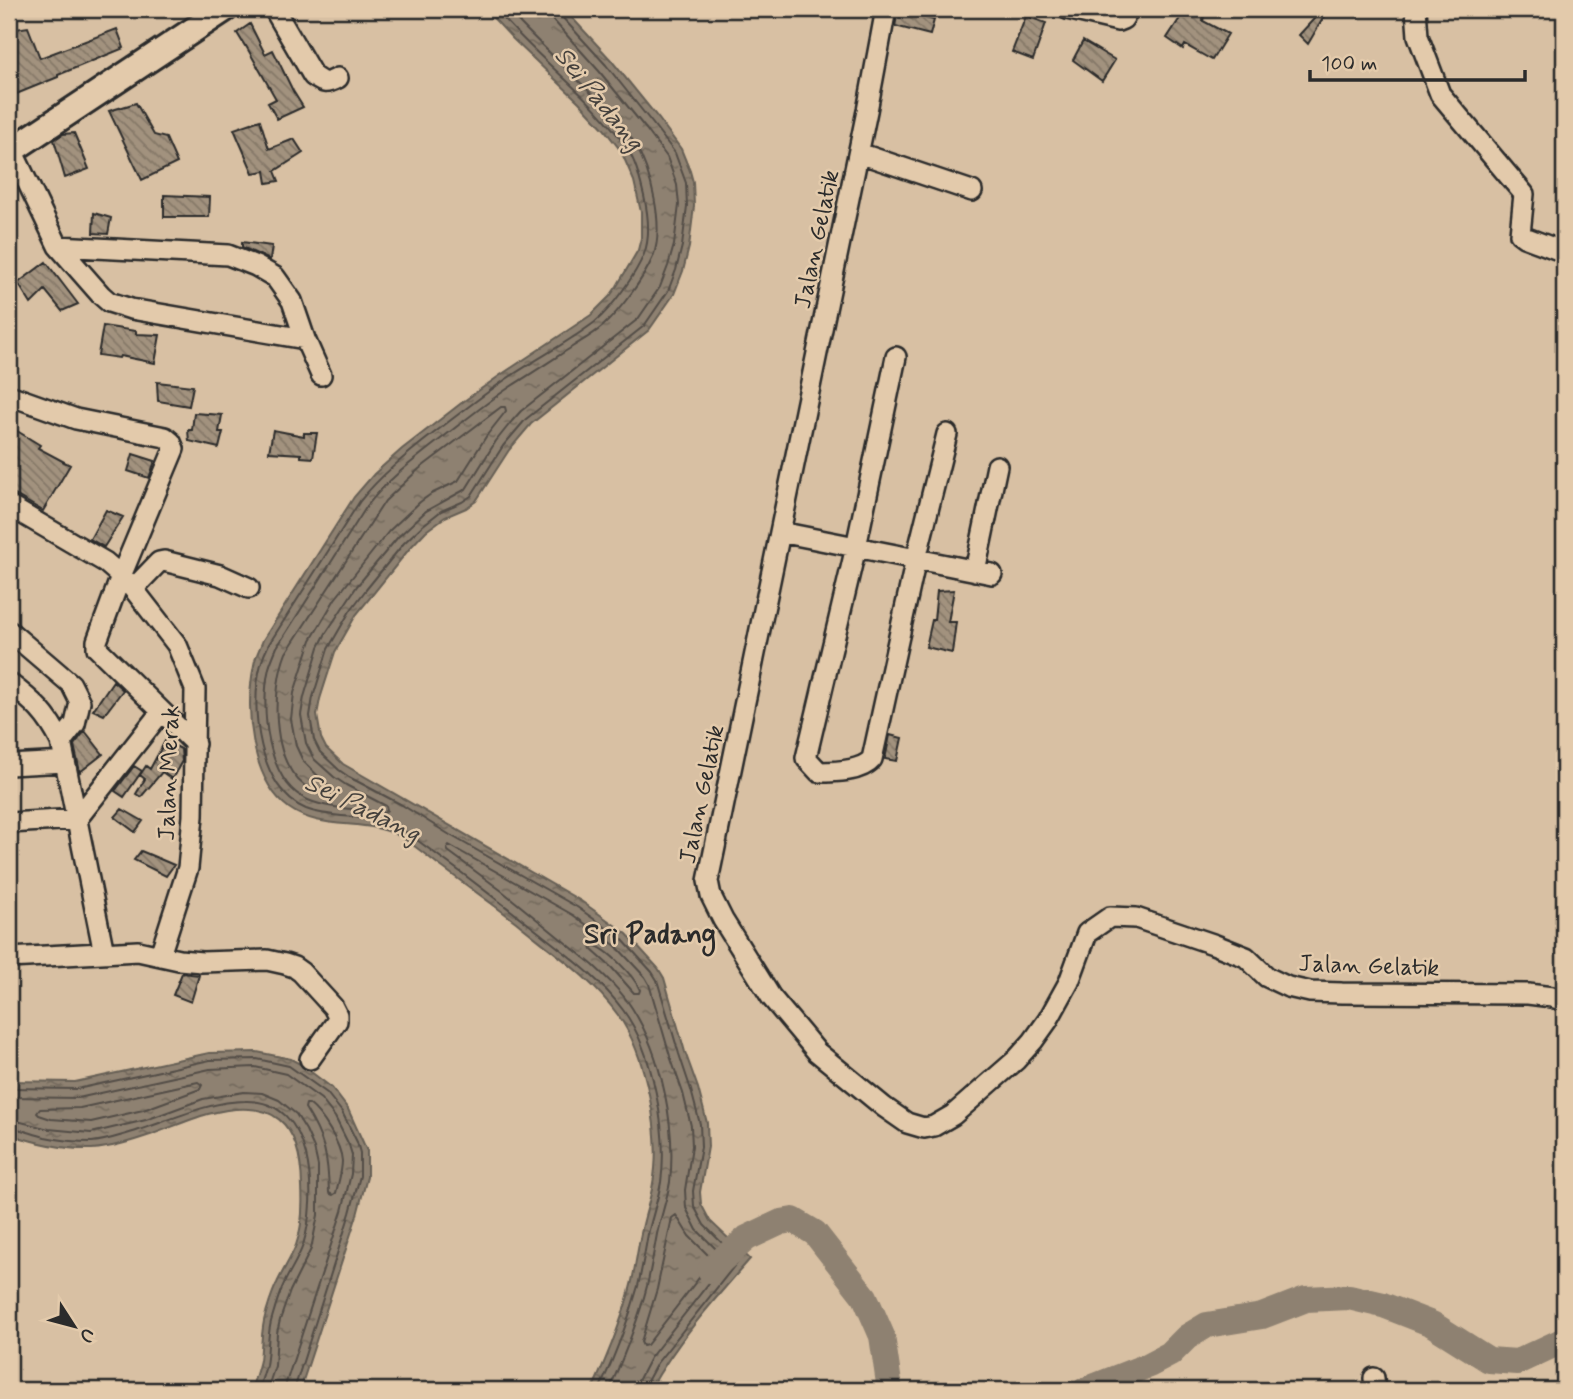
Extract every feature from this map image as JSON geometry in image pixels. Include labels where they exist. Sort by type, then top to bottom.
[{"type":"main road","points":[[10,151],[225,9]]},
{"type":"street","points":[[274,9],[313,76],[328,83],[338,78]]},
{"type":"street","name":"Jalan Gelatik","points":[[886,9],[859,153],[708,881],[711,897],[723,920],[771,997],[817,1052],[884,1107],[907,1123],[925,1128],[953,1115],[1016,1060],[1033,1041],[1069,982],[1087,933],[1110,917],[1136,918],[1213,944],[1246,957],[1267,977],[1288,987],[1310,992],[1528,994],[1564,1001]]},
{"type":"street","points":[[1068,9],[1118,21],[1123,19],[1129,9]]},
{"type":"street","points":[[1416,9],[1418,36],[1440,94],[1524,194],[1520,234],[1564,252]]},
{"type":"street","points":[[10,151],[58,246],[109,302],[131,309],[305,339]]},
{"type":"street","points":[[859,153],[972,191]]},
{"type":"street","points":[[58,246],[228,255],[256,266],[275,277],[292,301],[321,375]]},
{"type":"street","points":[[896,357],[856,547],[806,758],[819,772],[853,769],[872,759],[947,434]]},
{"type":"street","points":[[9,395],[76,419],[165,437],[172,442],[174,449],[127,583],[97,641],[97,648],[195,744]]},
{"type":"street","points":[[780,533],[984,573],[997,466]]},
{"type":"street","name":"Jalan Merak","points":[[9,506],[106,562],[127,583],[177,645],[195,689],[193,816],[188,867],[160,955]]},
{"type":"street","points":[[127,583],[164,561],[220,575],[249,587]]},
{"type":"street","points":[[9,631],[71,684],[80,702],[75,724],[61,742]]},
{"type":"street","points":[[9,683],[33,700],[53,726],[61,742],[104,953]]},
{"type":"street","points":[[9,703],[33,700]]},
{"type":"street","points":[[9,823],[77,820],[161,712]]},
{"type":"street","points":[[9,765],[65,762]]},
{"type":"street","points":[[9,958],[138,951],[178,960],[267,960],[294,967],[334,1007],[337,1014],[337,1021],[310,1059]]},
{"type":"water","name":"Sei Padang","points":[[485,9],[564,9],[611,60],[681,149],[693,182],[694,206],[689,247],[674,294],[649,330],[531,424],[509,450],[476,501],[445,517],[426,531],[356,615],[335,652],[317,715],[321,738],[326,748],[343,764],[581,901],[627,934],[664,978],[707,1123],[708,1147],[700,1192],[701,1204],[710,1221],[750,1259],[684,1338],[650,1390],[592,1390],[615,1337],[628,1295],[652,1189],[655,1164],[649,1096],[637,1051],[628,1031],[607,1001],[570,965],[406,840],[374,827],[316,820],[289,808],[276,795],[258,762],[251,722],[251,683],[263,640],[354,497],[374,474],[402,449],[464,401],[591,315],[610,296],[638,250],[641,212],[634,181],[621,151],[579,102]]},
{"type":"water","points":[[257,1052],[291,1059],[332,1088],[348,1109],[367,1151],[367,1177],[357,1215],[300,1390],[251,1390],[260,1360],[266,1313],[296,1245],[302,1216],[300,1164],[296,1145],[289,1130],[279,1119],[266,1112],[250,1109],[231,1110],[201,1116],[123,1143],[92,1149],[50,1145],[9,1134],[9,1081],[75,1082],[209,1053]]},
{"type":"building","points":[[1186,9],[1204,16],[1203,21],[1228,34],[1212,60],[1185,45],[1183,49],[1167,38]]},
{"type":"building","points":[[1323,9],[1328,10],[1308,44],[1299,35]]},
{"type":"building","points":[[898,12],[934,20],[930,35],[895,26]]},
{"type":"building","points":[[1026,16],[1046,23],[1033,60],[1012,52]]},
{"type":"building","points":[[250,24],[265,54],[273,50],[303,107],[277,119],[268,103],[276,99],[237,33]]},
{"type":"building","points":[[28,27],[40,58],[117,29],[124,48],[9,97],[9,30]]},
{"type":"building","points":[[1083,41],[1115,60],[1102,81],[1073,60]]},
{"type":"building","points":[[136,103],[154,135],[166,138],[177,163],[142,180],[109,111]]},
{"type":"building","points":[[260,120],[269,149],[294,139],[303,153],[275,171],[279,181],[267,183],[265,171],[253,173],[234,129]]},
{"type":"building","points":[[74,133],[89,169],[65,178],[54,140],[63,134]]},
{"type":"building","points":[[164,195],[210,197],[209,217],[164,217]]},
{"type":"building","points":[[94,213],[111,218],[108,234],[93,233]]},
{"type":"building","points":[[242,242],[272,246],[270,260],[242,247]]},
{"type":"building","points":[[46,262],[78,304],[62,311],[45,290],[31,304],[18,283]]},
{"type":"building","points":[[103,326],[136,331],[136,334],[160,335],[155,363],[98,355]]},
{"type":"building","points":[[157,382],[193,386],[189,406],[158,401]]},
{"type":"building","points":[[194,413],[222,415],[219,432],[223,432],[219,448],[189,441],[188,430],[192,430]]},
{"type":"building","points":[[9,426],[40,445],[38,448],[70,465],[43,511],[9,494]]},
{"type":"building","points":[[273,430],[304,436],[304,433],[317,433],[313,458],[301,457],[301,454],[269,452]]},
{"type":"building","points":[[133,454],[155,461],[149,478],[128,471]]},
{"type":"building","points":[[106,510],[123,517],[104,547],[90,539]]},
{"type":"building","points":[[954,590],[948,622],[956,622],[952,653],[926,647],[934,620],[937,591]]},
{"type":"building","points":[[113,681],[123,690],[104,715],[93,710]]},
{"type":"building","points":[[85,731],[103,754],[80,772],[74,745]]},
{"type":"building","points":[[890,735],[902,738],[897,761],[885,759]]},
{"type":"building","points":[[165,741],[181,749],[182,761],[172,779],[162,772],[141,797],[136,794],[145,779],[140,775],[146,766],[150,769]]},
{"type":"building","points":[[134,766],[142,771],[124,797],[115,791]]},
{"type":"building","points":[[122,809],[143,821],[135,832],[115,817]]},
{"type":"building","points":[[141,851],[174,865],[166,876],[134,860]]},
{"type":"building","points":[[182,973],[199,975],[191,1002],[173,995]]},
{"type":"waterway","points":[[710,1270],[747,1238],[781,1222],[793,1220],[815,1233],[865,1297],[882,1336],[890,1390]]},
{"type":"waterway","points":[[1085,1390],[1170,1354],[1187,1337],[1207,1325],[1262,1316],[1306,1299],[1349,1297],[1383,1305],[1432,1324],[1489,1360],[1517,1362],[1564,1340]]},
{"type":"district","name":"Sri Padang","points":[[650,933]]}]
